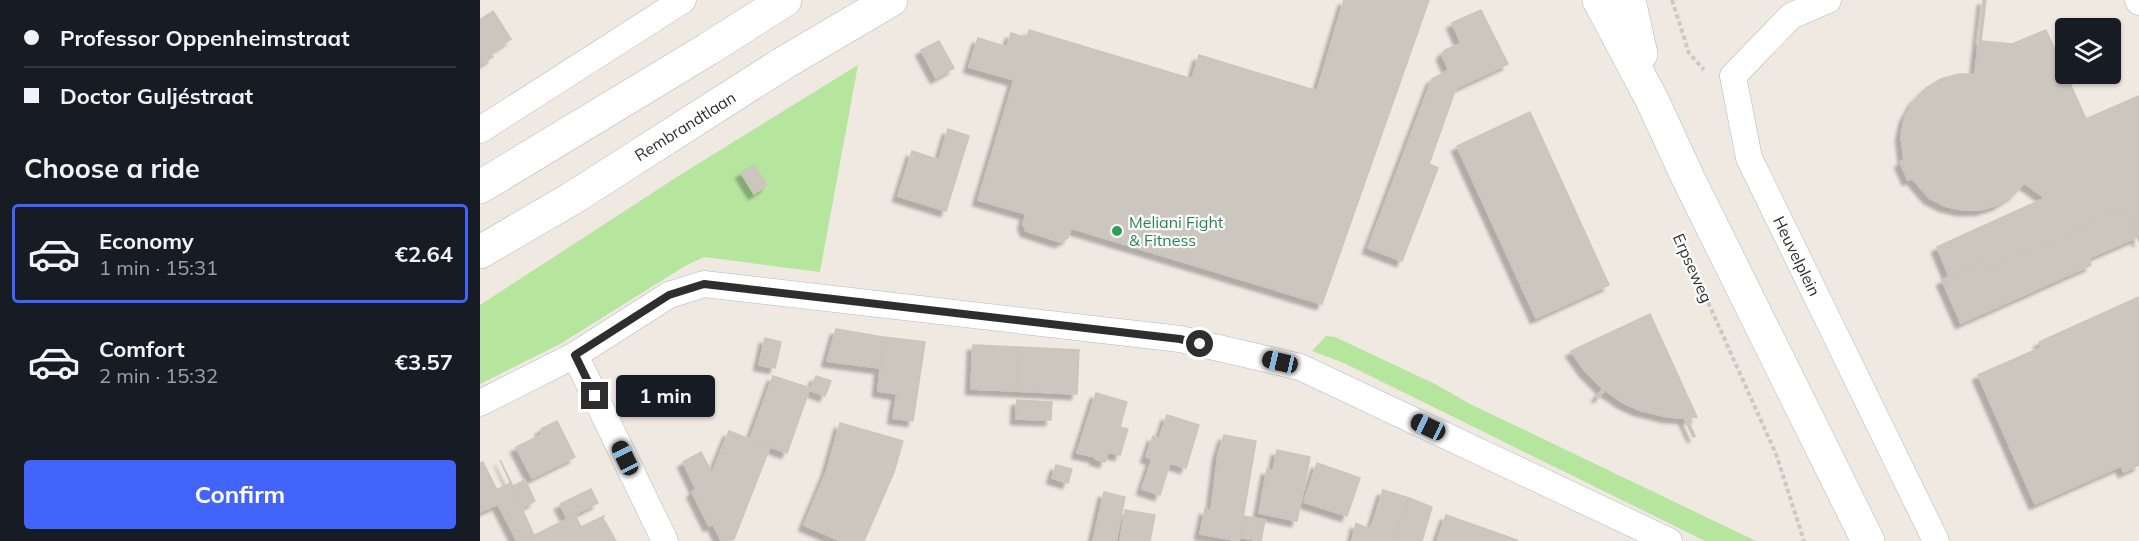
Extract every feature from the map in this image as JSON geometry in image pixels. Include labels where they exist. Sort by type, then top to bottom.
[{"type":"main road","points":[[480,187],[785,0]]},
{"type":"main road","name":"Rembrandtlaan","points":[[480,252],[571,199],[782,64],[891,0]]},
{"type":"main road","name":"Erpseweg","points":[[1599,0],[1652,99],[1689,180],[1868,541]]},
{"type":"main road","name":"Erpseweg","points":[[1629,0],[1652,99]]},
{"type":"street","points":[[480,130],[683,0]]},
{"type":"street","points":[[1733,76],[1791,16],[1828,0]]},
{"type":"street","name":"Heuvelplein","points":[[1733,76],[1749,158],[1936,541]]},
{"type":"street","points":[[480,403],[575,355],[669,295],[704,284],[1180,339],[1300,367],[1669,541]]},
{"type":"street","points":[[575,355],[665,541]]},
{"type":"path","points":[[1672,0],[1689,53],[1708,74],[1733,76]]},
{"type":"path","name":"Erpseweg","points":[[1695,273],[1776,454],[1804,541]]},
{"type":"green space","points":[[858,65],[820,272],[704,257],[685,266],[560,344],[480,384],[480,305],[680,175]]},
{"type":"green space","points":[[1326,336],[1335,337],[1435,384],[1470,404],[1756,541],[1705,541],[1344,363],[1312,351]]},
{"type":"building","points":[[1344,0],[1429,0],[1322,304],[1071,228],[1068,238],[1060,242],[1026,231],[1023,224],[1026,214],[978,200],[1014,80],[969,67],[978,38],[1007,47],[1011,33],[1027,38],[1029,30],[1192,79],[1199,55],[1317,91]]},
{"type":"building","points":[[1983,0],[1986,0],[1981,41],[2012,44],[2046,30],[2055,50],[2055,84],[2070,84],[2086,119],[2139,96],[2139,242],[2125,208],[1987,270],[1983,261],[1949,276],[1937,247],[2045,198],[2024,183],[2013,195],[1997,205],[1980,210],[1962,210],[1945,206],[1929,198],[1912,178],[1908,180],[1900,162],[1904,160],[1901,135],[1905,117],[1914,101],[1926,88],[1941,79],[1959,74],[1975,74]]},
{"type":"building","points":[[1481,10],[1508,64],[1456,88],[1429,164],[1438,168],[1402,261],[1368,248],[1432,79],[1449,70],[1442,55],[1445,50],[1461,43],[1452,23]]},
{"type":"building","points":[[493,11],[511,39],[490,53],[493,57],[480,65],[480,20]]},
{"type":"building","points":[[939,41],[954,68],[936,78],[921,50]]},
{"type":"building","points":[[1530,112],[1609,285],[1536,318],[1457,146]]},
{"type":"building","points":[[948,129],[969,136],[946,211],[898,196],[912,151],[939,160]]},
{"type":"building","points":[[754,165],[767,185],[754,194],[741,173]]},
{"type":"building","points":[[2125,208],[2137,237],[2089,258],[2091,265],[1961,323],[1942,280],[1983,261],[1987,270]]},
{"type":"building","points":[[2139,297],[2139,465],[2124,472],[2121,466],[2035,504],[1978,375],[2042,347],[2039,342]]},
{"type":"building","points":[[1650,314],[1697,417],[1687,418],[1695,436],[1693,437],[1684,418],[1668,417],[1639,410],[1605,390],[1599,397],[1597,396],[1603,389],[1585,371],[1571,351]]},
{"type":"building","points":[[836,329],[883,337],[879,368],[827,361]]},
{"type":"building","points":[[883,337],[925,342],[913,421],[893,418],[897,394],[878,391]]},
{"type":"building","points":[[765,338],[781,342],[775,368],[759,365]]},
{"type":"building","points":[[973,345],[1018,347],[1016,391],[971,389]]},
{"type":"building","points":[[1018,347],[1079,350],[1077,394],[1016,391]]},
{"type":"building","points":[[773,376],[810,388],[787,453],[750,439]]},
{"type":"building","points":[[816,376],[831,381],[825,396],[810,390]]},
{"type":"building","points":[[1096,393],[1127,402],[1120,427],[1128,429],[1120,455],[1108,452],[1105,462],[1095,459],[1096,457],[1077,453]]},
{"type":"building","points":[[1017,400],[1052,402],[1051,420],[1016,419]]},
{"type":"building","points":[[1167,415],[1199,425],[1186,468],[1170,463],[1160,495],[1142,489],[1152,459],[1146,457],[1153,436],[1159,439]]},
{"type":"building","points":[[557,421],[575,457],[532,478],[516,447],[541,435],[541,429]]},
{"type":"building","points":[[840,423],[903,441],[894,472],[864,541],[841,541],[804,525],[827,470]]},
{"type":"building","points":[[729,431],[770,447],[734,539],[721,540],[713,524],[709,526],[692,492],[696,489],[683,462],[701,452],[712,473]]},
{"type":"building","points":[[1224,435],[1256,441],[1239,541],[1200,534],[1205,509],[1211,511],[1218,455]]},
{"type":"building","points":[[1277,450],[1310,457],[1297,521],[1259,513],[1267,469],[1273,471]]},
{"type":"building","points":[[500,460],[513,486],[525,480],[535,501],[522,508]]},
{"type":"building","points":[[483,462],[497,490],[510,483],[534,535],[517,541],[498,504],[480,512],[480,463]]},
{"type":"building","points":[[1317,463],[1360,478],[1347,516],[1304,502]]},
{"type":"building","points":[[1056,465],[1072,469],[1068,483],[1052,478]]},
{"type":"building","points":[[591,489],[598,503],[567,518],[560,504]]},
{"type":"building","points":[[1383,490],[1409,498],[1394,541],[1352,541],[1356,523],[1369,529]]},
{"type":"building","points":[[1104,492],[1125,497],[1116,541],[1093,541]]},
{"type":"building","points":[[1409,498],[1432,507],[1422,541],[1394,541]]},
{"type":"building","points":[[1125,510],[1155,515],[1150,541],[1120,541]]},
{"type":"building","points":[[575,515],[581,527],[604,516],[616,541],[523,541]]},
{"type":"building","points":[[1446,515],[1517,540],[1517,541],[1437,541]]},
{"type":"building","points":[[1244,516],[1265,520],[1261,541],[1239,537]]},
{"type":"place","name":"Meliani Fight & Fitness","points":[[1117,231]]},
{"type":"route","points":[[595,396],[575,355],[669,295],[704,284],[1180,339],[1200,344]]}]
